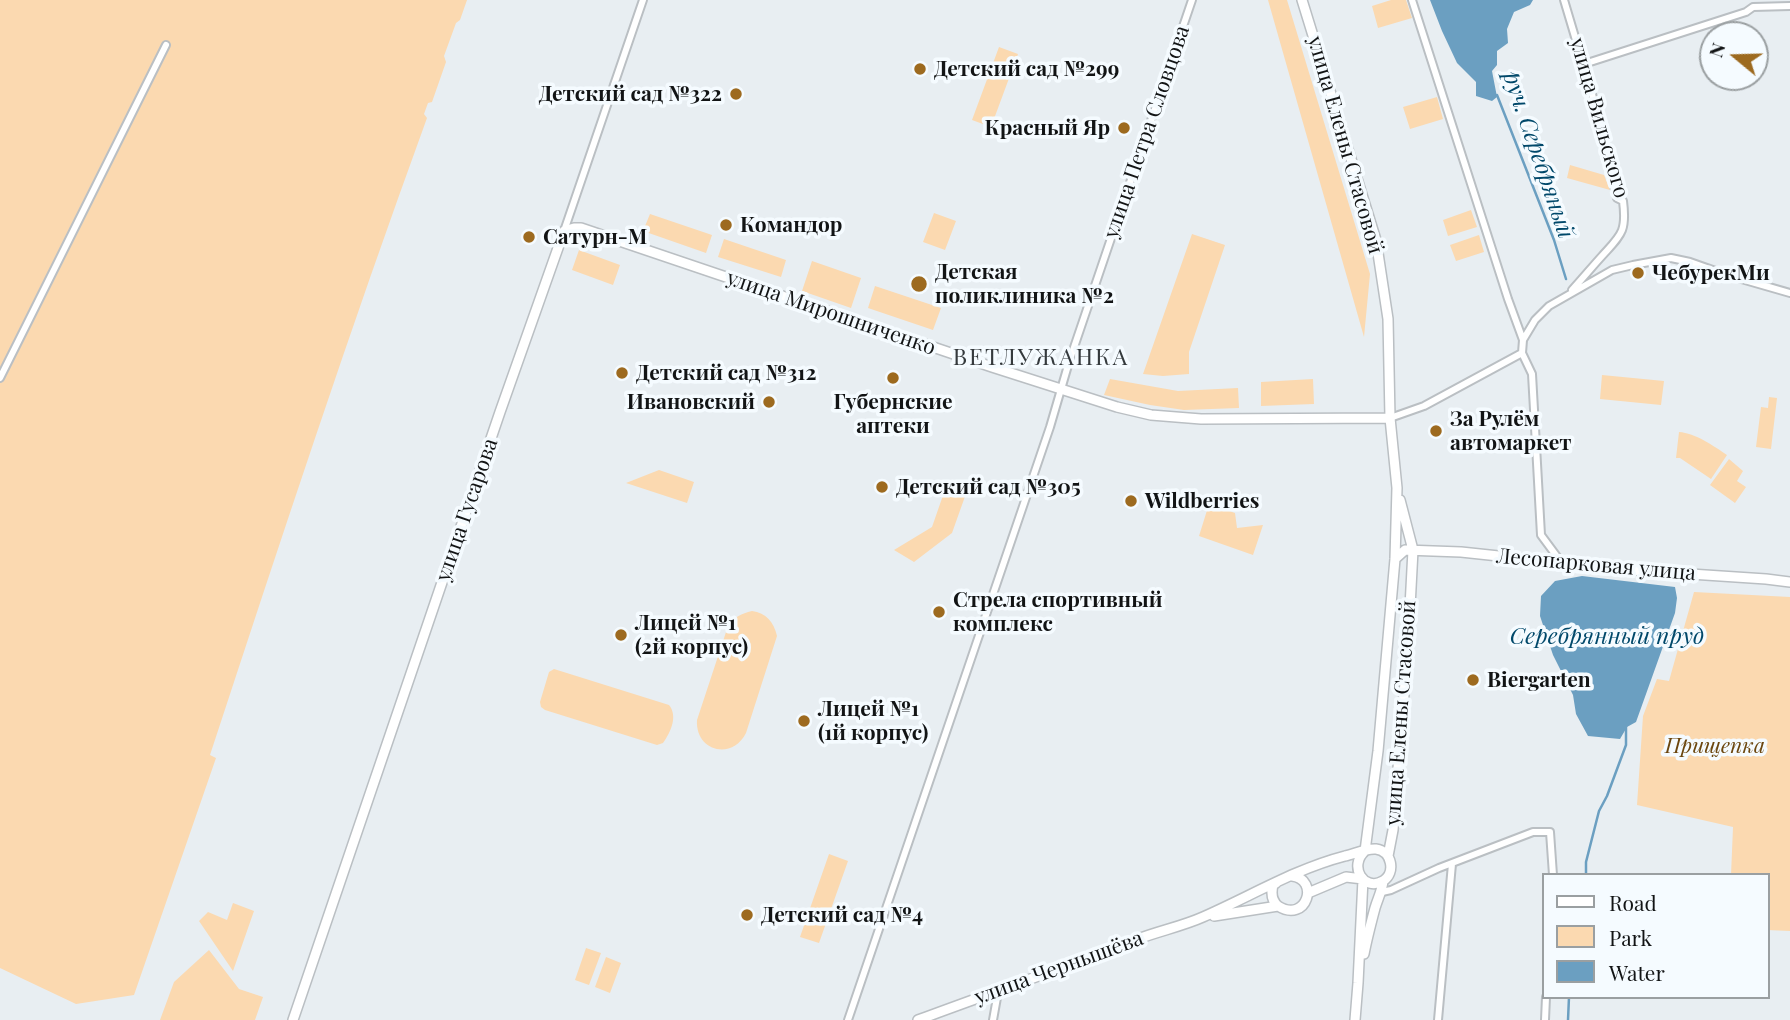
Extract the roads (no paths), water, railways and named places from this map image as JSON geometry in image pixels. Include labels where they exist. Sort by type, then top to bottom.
[{"type":"street","name":"улица Гусарова","points":[[293,1020],[643,0]]},
{"type":"street","name":"улица Петра Словцова","points":[[848,1020],[1192,0]]},
{"type":"street","name":"улица Елены Стасовой","points":[[1302,0],[1376,240],[1388,320],[1390,418],[1397,488],[1395,559],[1378,751],[1365,851]]},
{"type":"street","points":[[1412,0],[1523,340],[1522,353],[1532,374],[1541,535],[1561,562]]},
{"type":"street","name":"улица Вильского","points":[[1564,0],[1584,64],[1617,198],[1623,201],[1625,217],[1620,236],[1569,293]]},
{"type":"street","points":[[1584,64],[1746,12],[1753,7],[1790,6]]},
{"type":"street","points":[[0,378],[166,45]]},
{"type":"street","name":"улица Мирошниченко","points":[[564,231],[581,228],[1062,390],[1151,415],[1201,419],[1390,418]]},
{"type":"street","points":[[1523,340],[1535,320],[1549,306],[1569,293],[1612,270],[1671,258],[1790,293]]},
{"type":"street","points":[[1390,418],[1424,406],[1522,353]]},
{"type":"street","name":"улица Елены Стасовой","points":[[1388,856],[1393,830],[1407,669],[1413,550],[1397,488]]},
{"type":"street","points":[[1395,559],[1405,550],[1413,550]]},
{"type":"street","name":"Лесопарковая улица","points":[[1413,550],[1461,552],[1641,571],[1790,580]]},
{"type":"street","points":[[1382,892],[1533,832],[1550,832],[1553,873]]},
{"type":"street","points":[[1359,983],[1369,930],[1383,881],[1390,872],[1391,861],[1380,850],[1365,851],[1357,864],[1359,875],[1373,883],[1383,881]]},
{"type":"street","name":"улица Чернышёва","points":[[918,1020],[1202,918],[1283,878],[1365,851]]},
{"type":"street","points":[[1438,1020],[1452,864]]},
{"type":"street","points":[[1278,906],[1273,899],[1272,888],[1283,878],[1299,877],[1307,885],[1308,893]]},
{"type":"street","name":"улица Чернышёва","points":[[1202,918],[1278,906],[1285,911],[1297,910],[1306,902],[1308,893],[1346,877],[1363,879]]},
{"type":"street","points":[[1355,1020],[1363,879]]},
{"type":"street","points":[[993,1020],[998,992]]},
{"type":"street","points":[[1545,1020],[1546,999]]},
{"type":"water","points":[[1430,0],[1533,0],[1530,5],[1514,12],[1507,29],[1508,43],[1497,51],[1497,65],[1492,71],[1497,97],[1492,101],[1476,96],[1476,82],[1457,63]]},
{"type":"water","name":"Серебрянный пруд","points":[[1582,576],[1675,587],[1675,613],[1636,722],[1627,727],[1620,739],[1588,736],[1576,714],[1573,695],[1553,655],[1540,616],[1541,596],[1555,581]]},
{"type":"waterway","name":"руч. Серебряный","points":[[1497,95],[1554,240],[1566,279]]},
{"type":"waterway","name":"руч. Серебряный","points":[[1586,873],[1586,862],[1599,811],[1626,745],[1626,724]]},
{"type":"waterway","name":"руч. Серебряный","points":[[1568,1020],[1569,999]]},
{"type":"place","name":"Детский сад №299","points":[[920,69]]},
{"type":"place","name":"Детский сад №322","points":[[736,94]]},
{"type":"place","name":"Красный Яр","points":[[1124,128]]},
{"type":"place","name":"Командор","points":[[726,225]]},
{"type":"place","name":"Сатурн-М","points":[[529,237]]},
{"type":"place","name":"ЧебурекМи","points":[[1638,273]]},
{"type":"place","name":"Детская поликлиника №2","points":[[919,284]]},
{"type":"place","name":"Детский сад №312","points":[[622,373]]},
{"type":"place","name":"Губернские аптеки","points":[[893,378]]},
{"type":"place","name":"Ивановский","points":[[769,402]]},
{"type":"place","name":"За Рулём автомаркет","points":[[1436,431]]},
{"type":"place","name":"Детский сад №305","points":[[882,487]]},
{"type":"place","name":"Wildberries","points":[[1131,501]]},
{"type":"place","name":"Стрела спортивный комплекс","points":[[939,612]]},
{"type":"place","name":"Лицей №1 (2й корпус)","points":[[621,635]]},
{"type":"place","name":"Biergarten","points":[[1473,680]]},
{"type":"place","name":"Лицей №1 (1й корпус)","points":[[804,721]]},
{"type":"place","name":"Детский сад №4","points":[[747,915]]},
{"type":"district","name":"ВЕТЛУЖАНКА","points":[[1041,358]]},
{"type":"park label","name":"Прищепка","points":[[1715,746]]}]
